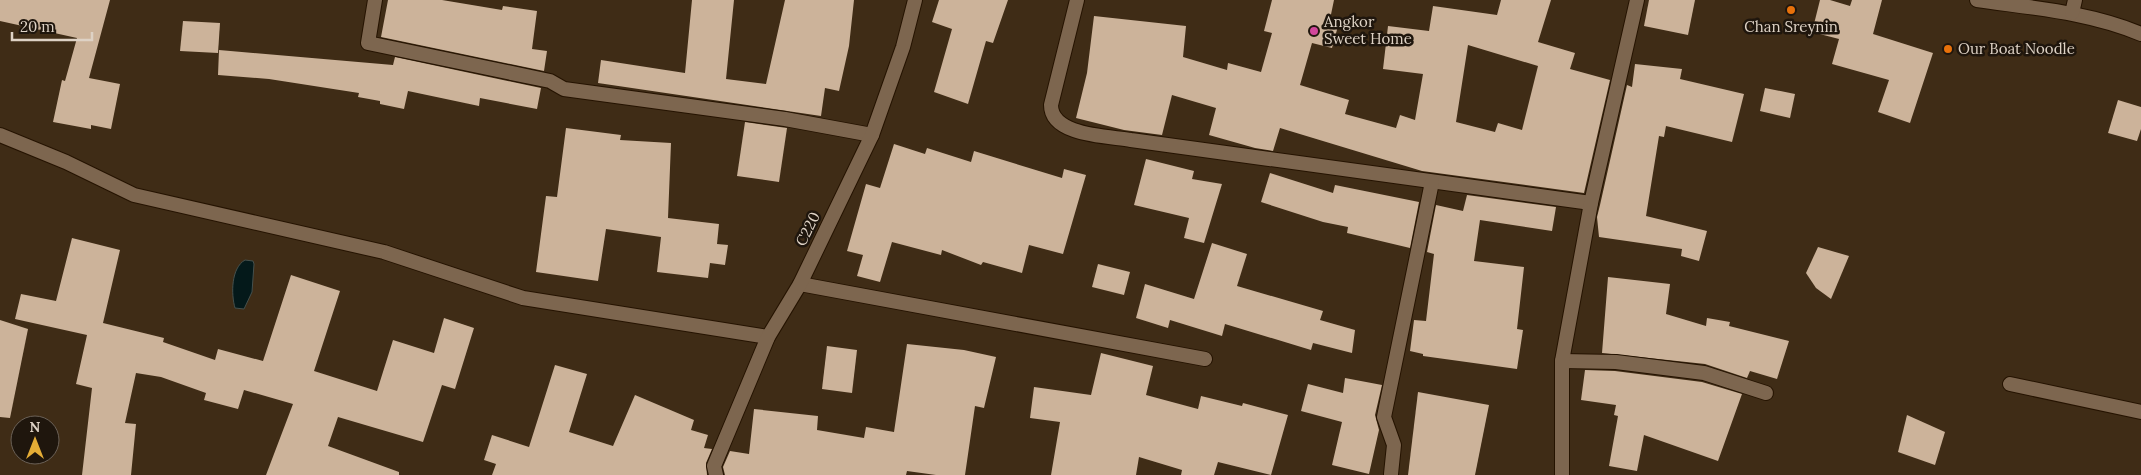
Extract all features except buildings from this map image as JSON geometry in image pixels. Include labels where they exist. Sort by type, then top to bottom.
[{"type":"street","points":[[375,0],[368,43],[550,80],[564,89],[785,119],[872,135]]},
{"type":"street","name":"C220","points":[[715,471],[768,337],[800,284],[872,135],[903,47],[916,0]]},
{"type":"street","points":[[1076,0],[1051,105],[1051,112],[1066,127],[1082,133],[1591,203]]},
{"type":"street","points":[[1562,475],[1562,361],[1591,203],[1637,0]]},
{"type":"street","points":[[1977,0],[2074,6],[2141,34]]},
{"type":"street","points":[[0,135],[66,162],[134,195],[384,252],[524,298],[768,337]]},
{"type":"street","points":[[1391,474],[1394,445],[1384,417],[1432,182]]},
{"type":"street","points":[[800,284],[1205,358]]},
{"type":"street","points":[[1562,361],[1616,362],[1704,373],[1766,393]]},
{"type":"street","points":[[2010,384],[2141,412]]},
{"type":"shaded area","points":[[245,260],[253,261],[254,264],[252,292],[244,309],[235,308],[233,282],[237,269]]},
{"type":"place","name":"Chan Sreynin","points":[[1791,10]]},
{"type":"place","name":"Angkor Sweet Home","points":[[1314,31]]},
{"type":"place","name":"Our Boat Noodle","points":[[1948,49]]}]
